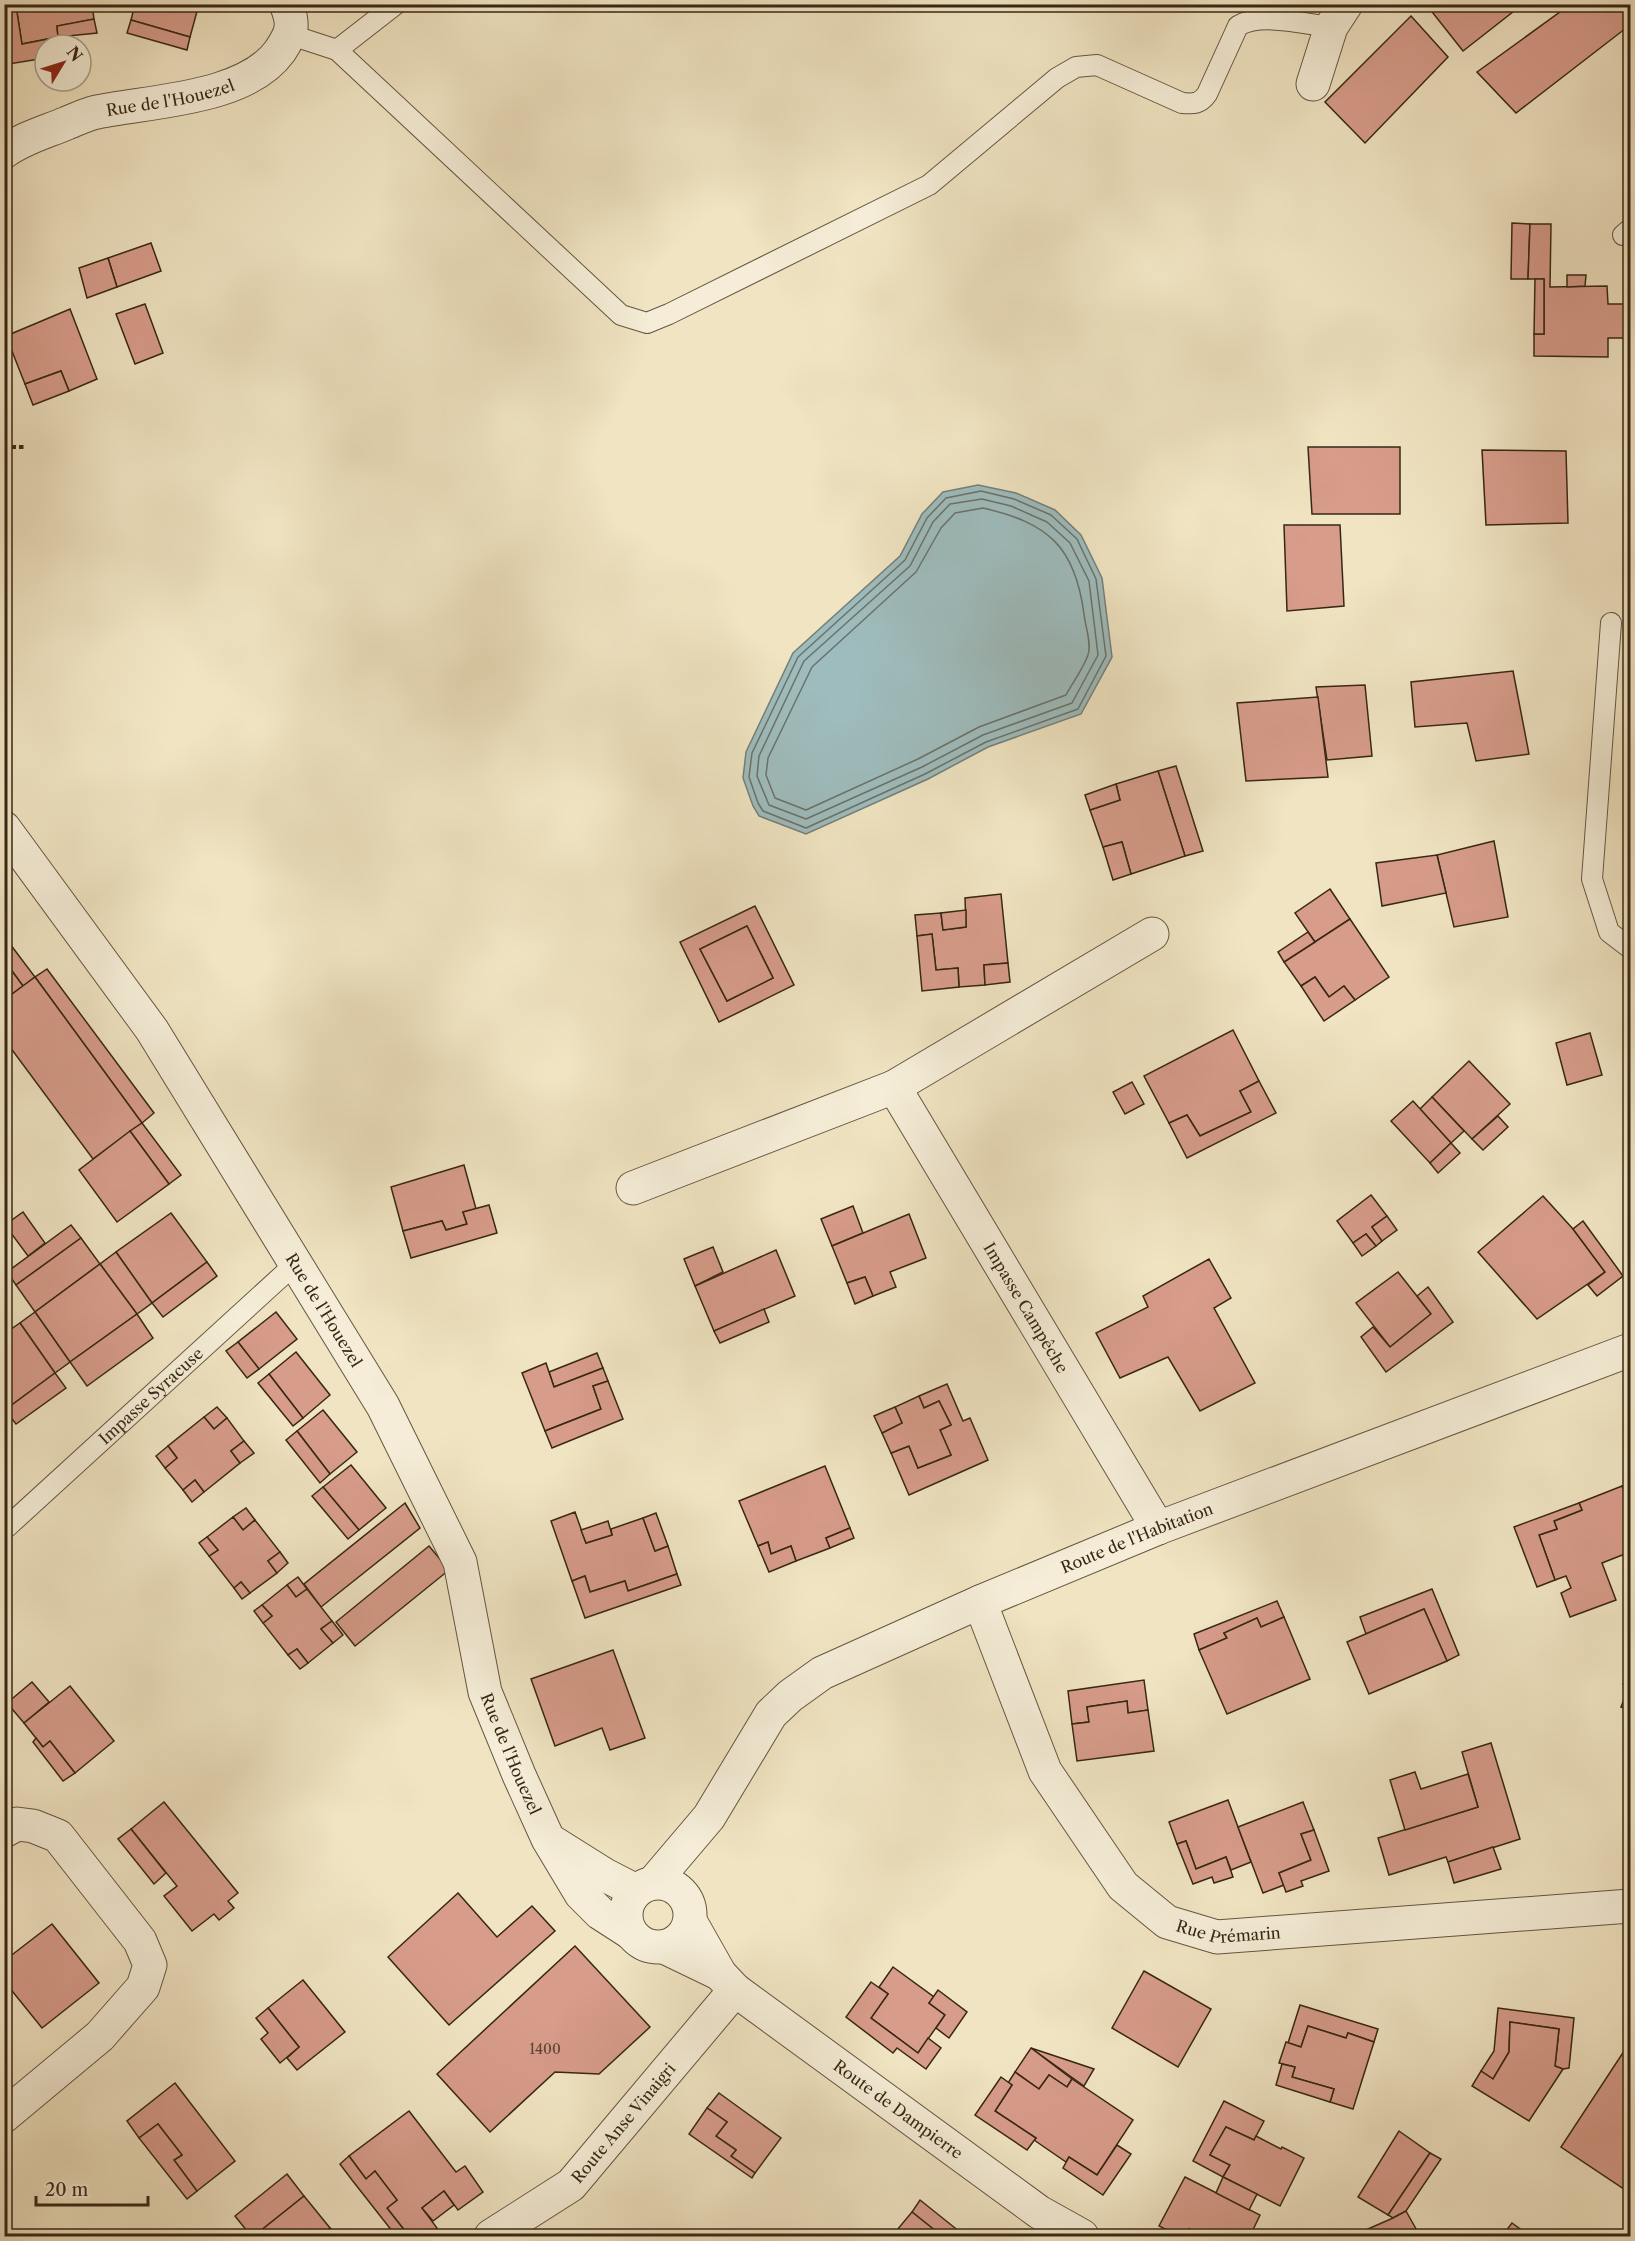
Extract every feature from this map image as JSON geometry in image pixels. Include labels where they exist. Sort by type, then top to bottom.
[{"type":"street","points":[[1314,84],[1339,16]]},
{"type":"street","name":"Rue de l'Houezel","points":[[4,152],[16,143],[94,112],[176,99],[240,82],[272,62],[289,20]]},
{"type":"street","name":"Rue de l'Houezel","points":[[4,828],[152,1030],[382,1406],[460,1562],[485,1692],[548,1839],[581,1894],[600,1913],[631,1933]]},
{"type":"street","points":[[633,1188],[894,1087],[1152,934]]},
{"type":"street","name":"Impasse Campêche","points":[[894,1087],[1158,1528]]},
{"type":"street","name":"Route de l'Habitation","points":[[645,1887],[709,1817],[771,1714],[790,1696],[822,1673],[980,1602],[1158,1528],[1630,1350]]},
{"type":"street","name":"Rue Prémarin","points":[[980,1602],[1045,1772],[1123,1886],[1167,1922],[1217,1937],[1630,1906]]},
{"type":"street","name":"Route de l'Habitation","points":[[687,1908],[709,1817]]},
{"type":"street","points":[[4,1831],[17,1824],[33,1826],[58,1836],[140,1941],[150,1965],[143,1987],[100,2036],[4,2116]]},
{"type":"street","points":[[548,1839],[605,1875],[645,1887],[674,1886],[687,1908],[683,1936],[678,1941],[664,1947],[645,1945],[631,1933],[626,1915],[631,1898],[645,1887]]},
{"type":"street","name":"Route de Dampierre","points":[[687,1908],[728,1982]]},
{"type":"street","name":"Route de Dampierre","points":[[664,1947],[728,1982],[1039,2212],[1082,2236]]},
{"type":"street","name":"Route Anse Vinaigri","points":[[491,2236],[571,2185],[728,1982]]},
{"type":"lane","points":[[337,50],[396,4]]},
{"type":"lane","points":[[289,20],[337,50],[621,315],[647,323],[929,185],[1057,78],[1076,67],[1097,65],[1182,103],[1193,104],[1201,101],[1207,94],[1238,26],[1247,21],[1263,19],[1339,16]]},
{"type":"lane","points":[[1611,623],[1592,879],[1609,932],[1630,948]]},
{"type":"lane","name":"Impasse Syracuse","points":[[6,1528],[295,1264]]},
{"type":"path","points":[[4,447],[25,447]]},
{"type":"water","points":[[978,485],[1016,493],[1055,510],[1081,535],[1102,578],[1112,657],[1081,714],[988,747],[928,779],[806,834],[759,816],[743,778],[746,752],[793,653],[900,556],[922,514],[943,492]]},
{"type":"building","points":[[4,4],[92,4],[94,19],[57,26],[58,33],[33,33],[33,42],[22,44],[16,6],[4,8]]},
{"type":"building","points":[[135,4],[199,4],[190,37],[131,20]]},
{"type":"building","points":[[1433,4],[1523,4],[1463,51],[1429,8]]},
{"type":"building","points":[[1571,4],[1630,4],[1630,25],[1516,113],[1477,72]]},
{"type":"building","points":[[16,6],[22,44],[33,42],[33,60],[9,64],[4,42],[4,8]]},
{"type":"building","points":[[1411,16],[1448,57],[1365,143],[1325,102]]},
{"type":"building","points":[[94,19],[97,33],[58,33],[57,26]]},
{"type":"building","points":[[131,20],[190,37],[187,50],[127,33]]},
{"type":"building","points":[[1512,223],[1530,224],[1528,279],[1511,279]]},
{"type":"building","points":[[1530,224],[1551,224],[1550,287],[1607,286],[1608,304],[1630,304],[1630,338],[1608,338],[1608,357],[1534,356],[1534,334],[1544,334],[1544,279],[1528,279]]},
{"type":"building","points":[[151,243],[161,271],[117,287],[108,258]]},
{"type":"building","points":[[108,258],[117,287],[87,298],[79,268]]},
{"type":"building","points":[[1567,275],[1586,275],[1585,286],[1567,287]]},
{"type":"building","points":[[1535,279],[1544,279],[1544,334],[1534,334]]},
{"type":"building","points":[[145,304],[163,353],[135,364],[116,314]]},
{"type":"building","points":[[70,309],[97,379],[69,391],[61,371],[25,384],[6,336]]},
{"type":"building","points":[[61,371],[69,391],[33,405],[25,384]]},
{"type":"building","points":[[1308,447],[1400,447],[1400,514],[1312,514]]},
{"type":"building","points":[[1482,450],[1566,451],[1568,523],[1486,525]]},
{"type":"building","points":[[1284,525],[1340,525],[1344,606],[1287,611]]},
{"type":"building","points":[[1630,631],[1630,669],[1627,669]]},
{"type":"building","points":[[1513,671],[1529,754],[1476,761],[1467,723],[1415,727],[1411,682]]},
{"type":"building","points":[[1365,685],[1372,756],[1327,760],[1316,687]]},
{"type":"building","points":[[1318,697],[1328,777],[1246,781],[1237,703]]},
{"type":"building","points":[[1176,766],[1203,851],[1185,856],[1158,771]]},
{"type":"building","points":[[1158,771],[1185,856],[1131,874],[1122,842],[1103,847],[1090,810],[1120,800],[1116,784]]},
{"type":"building","points":[[1116,784],[1120,800],[1090,810],[1085,795]]},
{"type":"building","points":[[1494,841],[1508,917],[1454,927],[1437,855]]},
{"type":"building","points":[[1122,842],[1131,874],[1113,880],[1103,847]]},
{"type":"building","points":[[1437,855],[1446,893],[1382,906],[1376,863]]},
{"type":"building","points":[[1330,889],[1350,919],[1315,942],[1295,913]]},
{"type":"building","points":[[1001,894],[1008,963],[984,965],[985,985],[959,987],[958,968],[936,970],[932,934],[917,936],[915,915],[941,913],[943,930],[966,927],[965,898]]},
{"type":"building","points":[[755,906],[794,985],[719,1022],[680,942]],"holes":[[[747,926],[773,978],[727,1001],[700,949]]]},
{"type":"building","points":[[966,910],[966,927],[943,930],[941,913]]},
{"type":"building","points":[[1350,919],[1389,977],[1355,1000],[1344,986],[1329,997],[1315,977],[1301,986],[1284,962]]},
{"type":"building","points":[[747,926],[773,978],[727,1001],[700,949]]},
{"type":"building","points":[[1308,932],[1315,942],[1284,962],[1278,952]]},
{"type":"building","points":[[932,934],[936,970],[958,968],[959,987],[922,991],[917,936]]},
{"type":"building","points":[[4,936],[35,977],[23,986],[4,960]]},
{"type":"building","points":[[4,960],[23,986],[4,1000]]},
{"type":"building","points":[[1008,963],[1010,982],[985,985],[984,965]]},
{"type":"building","points":[[47,969],[154,1113],[142,1123],[35,977]]},
{"type":"building","points":[[35,977],[142,1123],[93,1159],[4,1039],[4,1000]]},
{"type":"building","points":[[1315,977],[1329,997],[1344,986],[1355,1000],[1324,1021],[1301,986]]},
{"type":"building","points":[[1233,1030],[1259,1081],[1240,1091],[1251,1112],[1200,1136],[1187,1115],[1169,1123],[1144,1076]]},
{"type":"building","points":[[1590,1033],[1602,1075],[1567,1085],[1556,1043]]},
{"type":"building","points":[[1469,1061],[1510,1104],[1472,1139],[1432,1097]]},
{"type":"building","points":[[1259,1081],[1276,1113],[1187,1158],[1169,1123],[1187,1115],[1200,1136],[1251,1112],[1240,1091]]},
{"type":"building","points":[[1132,1082],[1144,1104],[1125,1114],[1113,1092]]},
{"type":"building","points":[[1432,1097],[1464,1131],[1451,1143],[1420,1109]]},
{"type":"building","points":[[1413,1101],[1451,1143],[1430,1163],[1391,1121]]},
{"type":"building","points":[[1498,1116],[1508,1127],[1483,1150],[1472,1139]]},
{"type":"building","points":[[142,1123],[181,1175],[169,1184],[130,1131]]},
{"type":"building","points":[[130,1131],[169,1184],[117,1222],[79,1170]]},
{"type":"building","points":[[1451,1143],[1460,1153],[1438,1173],[1430,1163]]},
{"type":"building","points":[[464,1165],[476,1209],[463,1212],[467,1224],[446,1230],[442,1221],[403,1231],[391,1187]]},
{"type":"building","points":[[1371,1195],[1387,1216],[1372,1227],[1382,1241],[1376,1246],[1366,1234],[1353,1243],[1337,1221]]},
{"type":"building","points":[[1543,1196],[1573,1229],[1605,1272],[1537,1319],[1478,1252]]},
{"type":"building","points":[[489,1205],[497,1233],[411,1258],[403,1231],[442,1221],[446,1230],[467,1224],[463,1212]]},
{"type":"building","points":[[853,1206],[863,1233],[832,1246],[821,1219]]},
{"type":"building","points":[[23,1212],[45,1243],[28,1256],[5,1225]]},
{"type":"building","points":[[171,1213],[207,1262],[152,1303],[116,1252]]},
{"type":"building","points":[[909,1214],[926,1258],[890,1272],[896,1287],[873,1296],[865,1277],[847,1283],[832,1246]]},
{"type":"building","points":[[1387,1216],[1397,1230],[1382,1241],[1372,1227]]},
{"type":"building","points":[[1583,1221],[1623,1276],[1597,1296],[1588,1285],[1605,1272],[1573,1229]]},
{"type":"building","points":[[71,1225],[81,1238],[16,1285],[7,1272]]},
{"type":"building","points":[[1366,1234],[1376,1246],[1362,1256],[1353,1243]]},
{"type":"building","points":[[81,1238],[100,1264],[35,1312],[16,1285]]},
{"type":"building","points":[[713,1247],[723,1272],[695,1286],[684,1259]]},
{"type":"building","points":[[776,1250],[795,1296],[714,1331],[695,1286]]},
{"type":"building","points":[[116,1252],[152,1303],[137,1314],[100,1264]]},
{"type":"building","points":[[1209,1259],[1231,1298],[1214,1308],[1255,1383],[1200,1411],[1168,1357],[1120,1378],[1096,1333],[1148,1307],[1143,1296]]},
{"type":"building","points":[[207,1262],[217,1276],[163,1317],[152,1303]]},
{"type":"building","points":[[100,1264],[137,1314],[70,1362],[35,1312]]},
{"type":"building","points":[[1398,1272],[1431,1314],[1390,1347],[1356,1303]]},
{"type":"building","points":[[865,1277],[873,1296],[855,1304],[847,1283]]},
{"type":"building","points":[[1428,1287],[1453,1322],[1386,1372],[1361,1337],[1373,1327],[1390,1347],[1431,1314],[1417,1296]]},
{"type":"building","points":[[764,1309],[769,1322],[720,1343],[714,1331]]},
{"type":"building","points":[[35,1312],[70,1362],[55,1373],[20,1323]]},
{"type":"building","points":[[276,1312],[297,1339],[259,1369],[238,1342]]},
{"type":"building","points":[[137,1314],[153,1338],[87,1386],[70,1362]]},
{"type":"building","points":[[20,1323],[55,1373],[5,1410],[4,1334]]},
{"type":"building","points":[[238,1342],[259,1369],[247,1378],[226,1351]]},
{"type":"building","points":[[296,1352],[330,1395],[303,1418],[269,1374]]},
{"type":"building","points":[[597,1353],[603,1368],[554,1387],[549,1372]]},
{"type":"building","points":[[546,1363],[554,1387],[603,1368],[608,1381],[593,1386],[601,1409],[545,1431],[522,1373]]},
{"type":"building","points":[[55,1373],[66,1388],[16,1424],[5,1410]]},
{"type":"building","points":[[269,1374],[303,1418],[293,1426],[258,1383]]},
{"type":"building","points":[[608,1381],[623,1419],[552,1448],[545,1431],[601,1409],[593,1386]]},
{"type":"building","points":[[947,1384],[963,1421],[970,1418],[988,1460],[909,1495],[891,1453],[909,1446],[918,1468],[951,1455],[940,1430],[951,1425],[939,1401],[924,1408],[919,1396]]},
{"type":"building","points":[[919,1396],[924,1408],[939,1401],[951,1425],[940,1430],[951,1455],[918,1468],[909,1446],[891,1453],[882,1433],[902,1423],[895,1407]]},
{"type":"building","points":[[217,1407],[227,1418],[214,1429],[204,1417]]},
{"type":"building","points":[[895,1407],[902,1423],[882,1433],[874,1416]]},
{"type":"building","points":[[323,1410],[357,1452],[330,1474],[297,1431]]},
{"type":"building","points":[[204,1417],[214,1429],[227,1418],[244,1441],[231,1451],[240,1463],[204,1492],[195,1480],[183,1490],[165,1468],[177,1458],[168,1446]]},
{"type":"building","points":[[297,1431],[330,1474],[320,1483],[286,1440]]},
{"type":"building","points":[[244,1441],[254,1453],[240,1463],[231,1451]]},
{"type":"building","points":[[168,1446],[177,1458],[165,1468],[156,1456]]},
{"type":"building","points":[[351,1465],[386,1508],[359,1530],[323,1487]]},
{"type":"building","points":[[825,1466],[850,1528],[826,1538],[830,1548],[796,1561],[791,1546],[771,1554],[768,1542],[758,1546],[739,1501]]},
{"type":"building","points":[[195,1480],[204,1492],[192,1502],[183,1490]]},
{"type":"building","points":[[1630,1483],[1630,1492],[1625,1494],[1622,1486]]},
{"type":"building","points":[[1622,1486],[1625,1494],[1630,1492],[1630,1552],[1602,1563],[1616,1600],[1570,1617],[1561,1593],[1571,1588],[1566,1576],[1555,1580],[1539,1535],[1557,1529],[1554,1521],[1582,1510],[1579,1503]]},
{"type":"building","points":[[323,1487],[359,1530],[348,1539],[312,1496]]},
{"type":"building","points":[[405,1503],[420,1528],[321,1607],[304,1584]]},
{"type":"building","points":[[1579,1503],[1582,1510],[1554,1521],[1557,1529],[1539,1535],[1555,1580],[1537,1587],[1514,1527]]},
{"type":"building","points":[[246,1508],[255,1520],[243,1530],[233,1517]]},
{"type":"building","points":[[575,1512],[586,1543],[612,1535],[611,1529],[643,1518],[655,1551],[668,1546],[677,1574],[628,1591],[625,1581],[590,1592],[585,1576],[572,1581],[551,1521]]},
{"type":"building","points":[[656,1513],[668,1546],[655,1551],[643,1518]]},
{"type":"building","points":[[233,1517],[243,1530],[255,1520],[280,1552],[268,1561],[277,1573],[250,1593],[241,1582],[234,1588],[209,1556],[218,1550],[207,1537]]},
{"type":"building","points":[[608,1521],[612,1535],[586,1543],[581,1530]]},
{"type":"building","points":[[850,1528],[854,1538],[830,1548],[826,1538]]},
{"type":"building","points":[[207,1537],[218,1550],[209,1556],[199,1543]]},
{"type":"building","points":[[768,1542],[771,1554],[791,1546],[796,1561],[769,1572],[758,1546]]},
{"type":"building","points":[[429,1546],[449,1570],[355,1646],[336,1622]]},
{"type":"building","points":[[280,1552],[288,1563],[277,1573],[268,1561]]},
{"type":"building","points":[[677,1574],[681,1585],[585,1618],[572,1581],[585,1576],[590,1592],[625,1581],[628,1591]]},
{"type":"building","points":[[298,1577],[307,1589],[296,1597],[287,1585]]},
{"type":"building","points":[[241,1582],[250,1593],[242,1599],[234,1588]]},
{"type":"building","points":[[287,1585],[296,1597],[307,1589],[332,1621],[321,1629],[333,1643],[308,1663],[297,1649],[288,1655],[263,1623],[272,1616],[262,1605]]},
{"type":"building","points":[[1432,1589],[1459,1655],[1447,1661],[1424,1609],[1366,1634],[1360,1617]]},
{"type":"building","points":[[1277,1601],[1284,1617],[1261,1627],[1257,1618],[1224,1633],[1227,1638],[1199,1650],[1194,1634]]},
{"type":"building","points":[[262,1605],[272,1616],[263,1623],[254,1611]]},
{"type":"building","points":[[1424,1609],[1447,1661],[1369,1694],[1347,1642]]},
{"type":"building","points":[[1284,1617],[1310,1679],[1227,1714],[1199,1650],[1227,1638],[1224,1633],[1257,1618],[1261,1627]]},
{"type":"building","points":[[332,1621],[343,1635],[333,1643],[321,1629]]},
{"type":"building","points":[[297,1649],[308,1663],[300,1669],[288,1655]]},
{"type":"building","points":[[613,1650],[645,1738],[610,1750],[602,1728],[555,1746],[531,1679]]},
{"type":"building","points":[[1630,1668],[1630,1710],[1621,1707],[1629,1687],[1623,1684]]},
{"type":"building","points":[[1144,1680],[1148,1710],[1128,1713],[1127,1701],[1087,1707],[1089,1722],[1072,1724],[1068,1691]]},
{"type":"building","points":[[32,1682],[49,1702],[24,1723],[7,1703]]},
{"type":"building","points":[[70,1686],[114,1741],[75,1773],[50,1741],[43,1747],[24,1723]]},
{"type":"building","points":[[1127,1701],[1128,1713],[1148,1710],[1154,1751],[1077,1761],[1072,1724],[1089,1722],[1087,1707]]},
{"type":"building","points":[[36,1738],[43,1747],[50,1741],[75,1773],[63,1781],[33,1742]]},
{"type":"building","points":[[1491,1743],[1520,1839],[1448,1862],[1446,1857],[1389,1875],[1378,1838],[1478,1807],[1462,1752]]},
{"type":"building","points":[[1415,1772],[1421,1789],[1468,1774],[1478,1807],[1405,1830],[1390,1780]]},
{"type":"building","points":[[1228,1800],[1251,1862],[1231,1870],[1226,1857],[1196,1869],[1186,1841],[1177,1844],[1169,1822]]},
{"type":"building","points":[[164,1802],[238,1893],[228,1901],[234,1908],[219,1920],[214,1914],[192,1931],[164,1896],[177,1886],[131,1829]]},
{"type":"building","points":[[1303,1802],[1314,1830],[1301,1834],[1311,1860],[1279,1873],[1284,1885],[1263,1893],[1238,1827]]},
{"type":"building","points":[[131,1829],[166,1873],[154,1884],[118,1839]]},
{"type":"building","points":[[1314,1830],[1329,1871],[1301,1881],[1303,1886],[1286,1892],[1279,1873],[1311,1860],[1301,1834]]},
{"type":"building","points":[[1186,1841],[1196,1869],[1226,1857],[1233,1877],[1214,1883],[1212,1877],[1193,1884],[1177,1844]]},
{"type":"building","points":[[1493,1847],[1501,1869],[1454,1883],[1448,1862]]},
{"type":"building","points":[[458,1893],[497,1937],[532,1906],[555,1931],[449,2025],[388,1957]]},
{"type":"building","points":[[52,1924],[99,1983],[42,2028],[4,1981],[4,1961]]},
{"type":"building","points":[[575,1946],[650,2027],[599,2074],[555,2072],[490,2132],[437,2074]]},
{"type":"building","points":[[893,1967],[934,1997],[929,2003],[945,2015],[918,2053],[871,2018],[888,1994],[879,1987]]},
{"type":"building","points":[[1144,1971],[1211,2009],[1178,2067],[1112,2028]]},
{"type":"building","points":[[303,1980],[345,2032],[297,2070],[287,2058],[299,2047],[268,2008]]},
{"type":"building","points":[[871,1982],[888,1994],[871,2018],[918,2053],[928,2038],[941,2048],[926,2069],[897,2048],[893,2053],[846,2017]]},
{"type":"building","points":[[938,1990],[967,2012],[949,2038],[936,2028],[945,2015],[929,2003]]},
{"type":"building","points":[[1300,2005],[1378,2029],[1374,2042],[1348,2033],[1346,2038],[1308,2026],[1301,2047],[1288,2043]]},
{"type":"building","points":[[268,2008],[299,2047],[280,2063],[261,2039],[268,2033],[256,2018]]},
{"type":"building","points":[[1498,2008],[1574,2018],[1569,2068],[1563,2069],[1555,2066],[1559,2029],[1510,2022],[1509,2052],[1493,2079],[1481,2071],[1494,2051]]},
{"type":"building","points":[[1510,2022],[1559,2029],[1555,2066],[1563,2069],[1529,2121],[1472,2086],[1481,2071],[1493,2079],[1509,2052]]},
{"type":"building","points":[[1308,2026],[1346,2038],[1348,2033],[1374,2042],[1353,2109],[1330,2102],[1334,2089],[1292,2077],[1295,2067],[1279,2063],[1286,2042],[1301,2047]]},
{"type":"building","points":[[1630,2042],[1630,2193],[1561,2147]]},
{"type":"building","points":[[1031,2048],[1094,2069],[1084,2086]]},
{"type":"building","points":[[1031,2048],[1072,2079],[1067,2087],[1049,2075],[1039,2089],[1015,2072]]},
{"type":"building","points":[[1282,2064],[1295,2067],[1292,2077],[1334,2089],[1330,2102],[1276,2085]]},
{"type":"building","points":[[1015,2072],[1039,2089],[1049,2075],[1067,2087],[1072,2079],[1133,2120],[1097,2175],[1069,2157],[1066,2162],[1034,2140],[1036,2138],[995,2111],[1012,2085],[1008,2083]]},
{"type":"building","points":[[1001,2077],[1012,2085],[995,2111],[1036,2138],[1027,2150],[975,2115]]},
{"type":"building","points":[[175,2083],[235,2161],[197,2191],[174,2160],[182,2155],[158,2124],[139,2138],[127,2121]]},
{"type":"building","points":[[719,2093],[781,2138],[755,2173],[731,2156],[736,2150],[716,2136],[727,2122],[707,2108]]},
{"type":"building","points":[[1224,2101],[1264,2121],[1254,2140],[1226,2127],[1210,2155],[1230,2165],[1223,2177],[1193,2161]]},
{"type":"building","points":[[707,2108],[727,2122],[716,2136],[736,2150],[731,2156],[755,2173],[752,2178],[689,2134]]},
{"type":"building","points":[[409,2111],[456,2172],[465,2166],[483,2192],[458,2210],[444,2191],[422,2208],[437,2228],[426,2236],[409,2236],[387,2208],[397,2200],[375,2171],[366,2179],[349,2156]]},
{"type":"building","points":[[158,2124],[182,2155],[174,2160],[197,2191],[187,2199],[139,2138]]},
{"type":"building","points":[[1226,2127],[1254,2140],[1256,2136],[1304,2158],[1280,2206],[1223,2177],[1230,2165],[1210,2155]]},
{"type":"building","points":[[1399,2131],[1430,2153],[1388,2215],[1358,2197]]},
{"type":"building","points":[[1117,2145],[1131,2154],[1103,2195],[1063,2168],[1069,2157],[1097,2175]]},
{"type":"building","points":[[1430,2153],[1441,2159],[1406,2211],[1393,2218],[1388,2215]]},
{"type":"building","points":[[349,2156],[366,2179],[375,2171],[397,2200],[387,2208],[409,2236],[396,2236],[340,2164]]},
{"type":"building","points":[[287,2174],[304,2196],[254,2236],[251,2236],[235,2216]]},
{"type":"building","points":[[1185,2177],[1260,2215],[1250,2236],[1205,2236],[1189,2229],[1186,2236],[1179,2236],[1159,2226]]},
{"type":"building","points":[[1223,2177],[1257,2194],[1249,2210],[1216,2193]]},
{"type":"building","points":[[444,2191],[454,2205],[433,2221],[422,2208]]},
{"type":"building","points":[[304,2196],[330,2228],[320,2236],[254,2236]]},
{"type":"building","points":[[920,2200],[965,2236],[942,2236],[912,2212]]},
{"type":"building","points":[[1406,2211],[1420,2236],[1352,2236],[1393,2218]]},
{"type":"building","points":[[912,2212],[942,2236],[892,2236]]},
{"type":"building","points":[[1512,2223],[1530,2236],[1502,2236]]},
{"type":"building","points":[[330,2228],[337,2236],[320,2236]]},
{"type":"building","points":[[1189,2229],[1205,2236],[1186,2236]]}]
